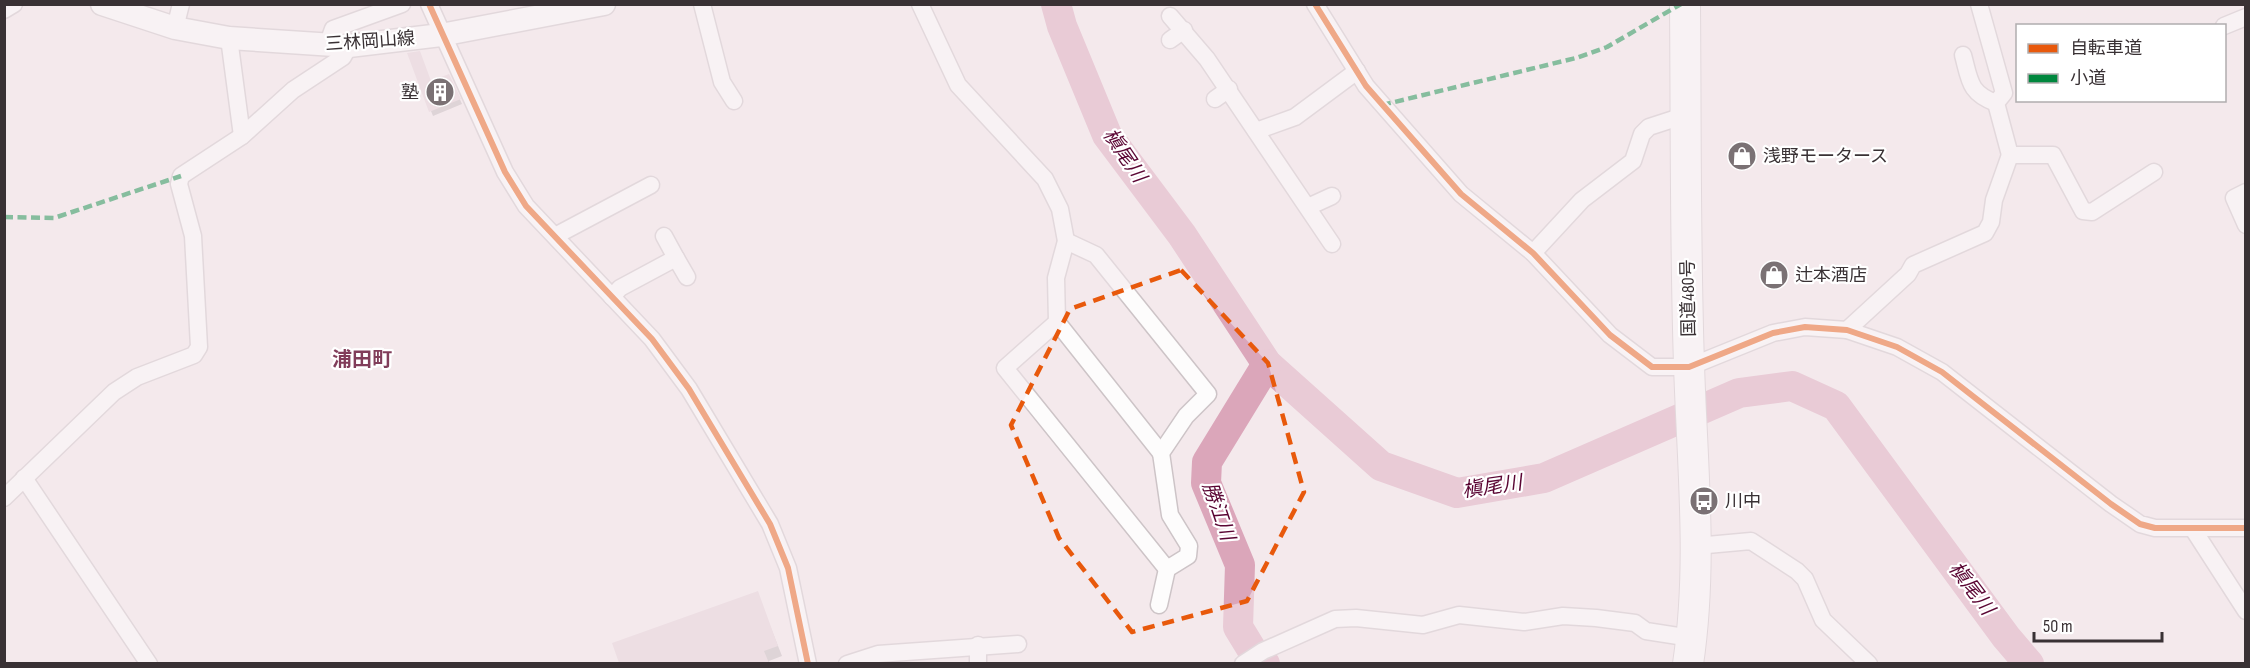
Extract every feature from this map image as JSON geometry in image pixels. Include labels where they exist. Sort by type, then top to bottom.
[{"type":"highway","name":"国道480号","points":[[1685,4],[1689,377],[1696,546],[1690,651]]},
{"type":"main road","name":"三林岡山線","points":[[102,4],[175,28],[229,38],[338,46],[441,35],[604,4]]},
{"type":"street","points":[[4,10],[14,4]]},
{"type":"street","points":[[175,28],[181,4]]},
{"type":"street","points":[[4,498],[114,392],[137,377],[194,355],[199,347],[193,236],[179,184],[181,176],[242,136],[293,90],[343,57],[333,29],[402,4]]},
{"type":"street","points":[[429,4],[441,35],[505,172],[526,206],[652,339],[689,389],[770,524],[788,568],[808,663]]},
{"type":"street","points":[[702,4],[719,92],[735,101]]},
{"type":"street","points":[[920,4],[958,85],[1045,179],[1060,209],[1066,241],[1056,278],[1056,322],[1161,453],[1170,515],[1190,546],[1188,556],[1167,569],[1159,605]]},
{"type":"street","points":[[1315,4],[1366,86],[1461,194],[1533,252],[1610,335],[1652,367],[1689,377],[1773,333],[1805,327],[1847,330],[1897,347],[1942,372],[2140,525],[2155,528],[2246,528]]},
{"type":"street","points":[[1979,4],[2004,93],[1996,103]]},
{"type":"street","points":[[1170,16],[1184,30],[1222,94],[1256,131],[1332,244]]},
{"type":"street","points":[[2226,25],[2246,17]]},
{"type":"street","points":[[1170,40],[1184,30]]},
{"type":"street","points":[[229,38],[242,136]]},
{"type":"street","points":[[1963,55],[1973,90],[1980,97],[1996,103]]},
{"type":"street","points":[[1256,131],[1295,117],[1357,71]]},
{"type":"street","points":[[1847,330],[1908,274],[1913,265],[1984,233],[1991,222],[1994,200],[2010,155],[1996,103]]},
{"type":"street","points":[[1533,252],[1582,200],[1633,160],[1642,134],[1649,127],[1686,115]]},
{"type":"street","points":[[2010,155],[2053,155],[2083,211],[2092,212],[2154,172]]},
{"type":"street","points":[[555,236],[651,185]]},
{"type":"street","points":[[2246,192],[2234,198],[2246,225]]},
{"type":"street","points":[[1308,207],[1332,196]]},
{"type":"street","points":[[664,236],[687,277]]},
{"type":"street","points":[[1066,241],[1096,255],[1208,394],[1186,416],[1161,453]]},
{"type":"street","points":[[612,297],[620,288],[676,258]]},
{"type":"street","points":[[1056,322],[1005,368],[1167,569]]},
{"type":"street","points":[[24,478],[149,663]]},
{"type":"street","points":[[2193,529],[2246,611]]},
{"type":"street","points":[[1696,546],[1751,541],[1797,571],[1805,579],[1823,620],[1869,663]]},
{"type":"street","points":[[1252,657],[1335,619],[1356,618],[1423,626],[1459,615],[1524,622],[1563,616],[1635,623],[1646,631],[1690,651]]},
{"type":"street","points":[[847,663],[878,654],[978,645],[1018,644]]},
{"type":"street","points":[[978,645],[978,663]]},
{"type":"highlighted area","points":[[1181,270],[1268,363],[1304,492],[1247,601],[1132,632],[1059,538],[1011,425],[1070,309]]},
{"type":"building","name":"塾","points":[[420,51],[431,81],[449,74],[461,99],[429,112],[407,53]]},
{"type":"building","points":[[758,591],[778,646],[764,651],[769,663],[619,663],[612,643]]},
{"type":"waterway","name":"槇尾川","points":[[1056,4],[1062,26],[1107,135],[1182,235],[1267,364],[1381,466],[1457,493],[1544,478],[1739,393],[1792,386],[1836,406],[2006,637],[2029,664]]},
{"type":"waterway","name":"勝江川","points":[[1265,664],[1252,650],[1238,627],[1240,565],[1206,483],[1207,462],[1267,364]]},
{"type":"marked path","points":[[1382,105],[1576,58],[1607,47],[1681,4]]},
{"type":"marked path","points":[[4,217],[54,218],[181,176]]},
{"type":"cycle path","points":[[429,4],[505,172],[526,206],[652,339],[689,389],[770,524],[788,568],[808,664]]},
{"type":"cycle path","points":[[1315,4],[1366,86],[1461,194],[1533,253],[1610,335],[1652,367],[1689,367],[1773,333],[1805,327],[1847,330],[1897,347],[1942,372],[2140,524],[2155,528],[2246,528]]},
{"type":"place","name":"塾","points":[[440,92]]},
{"type":"place","name":"浅野モータース","points":[[1742,156]]},
{"type":"place","name":"辻本酒店","points":[[1774,275]]},
{"type":"place","name":"川中","points":[[1704,501]]},
{"type":"district","name":"浦田町","points":[[362,359]]}]
